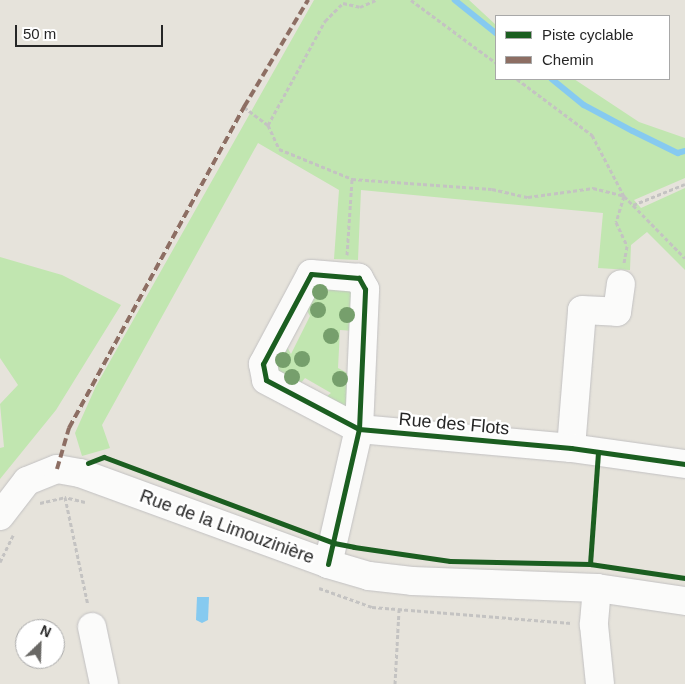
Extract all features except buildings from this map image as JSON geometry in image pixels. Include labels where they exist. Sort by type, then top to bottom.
[{"type":"street","points":[[328,564],[359,429],[365,288],[358,278],[311,274],[263,364],[266,380],[359,429]]},
{"type":"street","points":[[571,448],[582,310],[617,312],[621,284]]},
{"type":"street","name":"Rue des Flots","points":[[359,429],[571,448],[685,464]]},
{"type":"street","name":"Rue de la Limouzinière","points":[[9,522],[27,481],[40,473],[57,469],[80,473],[328,564],[369,576],[412,581],[597,588],[685,601]]},
{"type":"street","points":[[597,588],[594,625],[600,684]]},
{"type":"street","points":[[92,627],[104,684]]},
{"type":"path","points":[[268,125],[325,21],[343,3],[360,7],[376,0]]},
{"type":"path","points":[[411,0],[495,62]]},
{"type":"path","points":[[518,80],[592,135],[624,196],[685,258]]},
{"type":"path","points":[[244,107],[268,125],[279,149],[352,179],[492,189],[528,197],[593,188],[624,196]]},
{"type":"path","points":[[346,276],[352,179]]},
{"type":"path","points":[[633,205],[685,184]]},
{"type":"path","points":[[621,284],[627,246],[616,222],[624,196]]},
{"type":"path","points":[[80,473],[65,497],[92,627]]},
{"type":"path","points":[[32,505],[65,497]]},
{"type":"path","points":[[0,562],[9,522]]},
{"type":"path","points":[[395,684],[399,609]]},
{"type":"green space","points":[[314,0],[469,0],[495,24],[495,80],[576,80],[639,122],[685,138],[685,178],[634,200],[641,208],[685,188],[685,270],[647,232],[631,245],[630,270],[598,268],[603,213],[361,190],[358,260],[334,259],[339,190],[258,143],[102,425],[110,448],[82,456],[75,433],[96,386]]},
{"type":"green space","points":[[0,257],[62,275],[121,305],[56,410],[0,479],[0,448],[4,447],[0,404],[18,385],[0,358]]},
{"type":"green space","points":[[312,283],[348,286],[357,298],[356,331],[340,330],[338,368],[353,376],[348,413],[318,403],[331,393],[305,378],[296,389],[272,365],[282,338],[291,354],[310,316],[302,302]]},
{"type":"water","points":[[197,597],[209,597],[208,620],[202,623],[196,620]]},
{"type":"waterway","points":[[455,0],[495,32]]},
{"type":"waterway","points":[[553,80],[584,105],[678,153],[685,151]]},
{"type":"marked path","points":[[57,469],[69,428],[244,107],[308,0]]},
{"type":"cycle path","points":[[328,564],[359,429],[365,289],[359,278],[311,274],[263,364],[266,380],[359,429],[571,448],[685,464]]},
{"type":"cycle path","points":[[590,564],[598,452]]},
{"type":"cycle path","points":[[88,463],[104,457],[334,543],[354,547],[450,561],[590,564],[685,578]]}]
